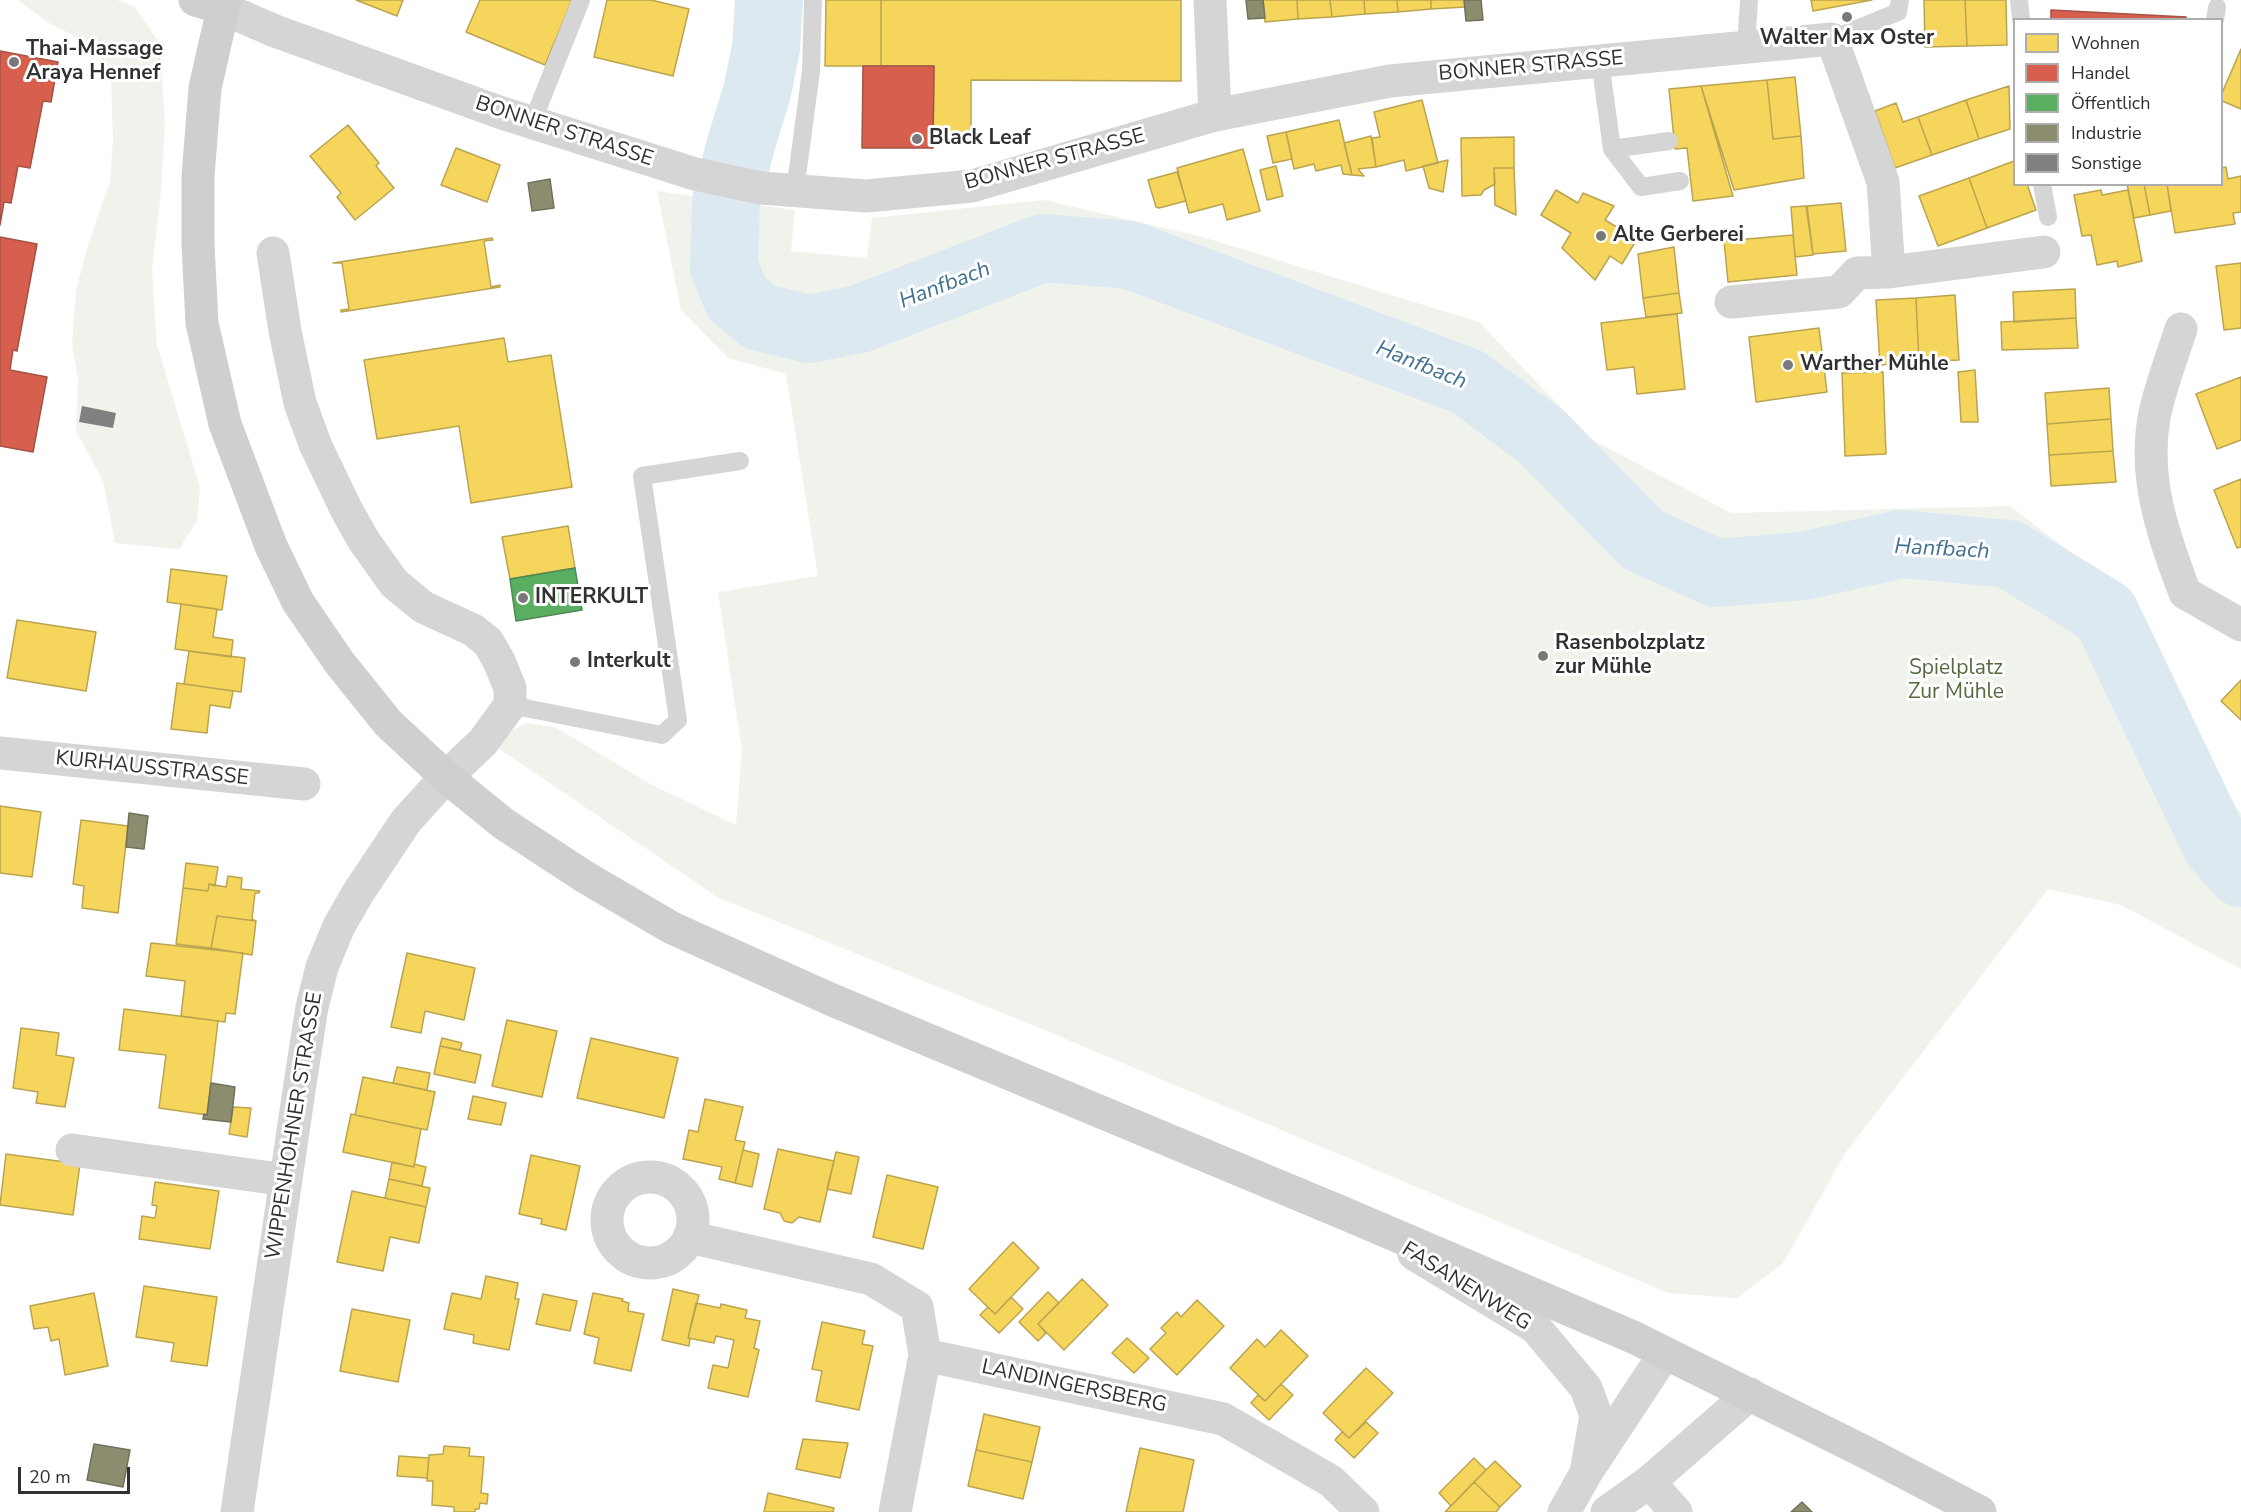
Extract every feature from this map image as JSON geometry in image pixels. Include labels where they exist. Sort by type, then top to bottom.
[{"type":"main road","points":[[214,3],[198,176],[198,245],[202,323],[225,424],[271,546],[298,602],[339,662],[388,723],[446,777],[504,824],[585,878],[672,928],[830,999],[1348,1215],[1633,1337],[1980,1512]]},
{"type":"street","points":[[1210,0],[1215,115]]},
{"type":"street","name":"BONNER STRASSE","points":[[214,3],[275,31],[532,123],[695,174],[761,188],[866,196],[972,186],[1215,115],[1390,81],[1832,39]]},
{"type":"street","points":[[1832,39],[1883,182],[1889,272]]},
{"type":"street","points":[[1731,302],[1839,292],[1857,273],[1889,272],[2044,252]]},
{"type":"street","points":[[273,253],[285,331],[300,403],[315,444],[347,511],[363,541],[394,583],[423,607],[473,630],[488,642],[510,688],[510,705]]},
{"type":"street","points":[[2181,329],[2155,414],[2150,474],[2157,509],[2162,532],[2184,593],[2241,625]]},
{"type":"street","name":"WIPPENHOHNER STRASSE","points":[[237,1512],[312,1007],[322,967],[339,926],[358,892],[406,821],[446,777],[483,742],[510,705]]},
{"type":"street","name":"KURHAUSSTRASSE","points":[[0,753],[304,784]]},
{"type":"street","points":[[72,1150],[286,1180]]},
{"type":"street","name":"FASANENWEG","points":[[1348,1215],[1535,1327],[1586,1388],[1596,1415],[1586,1473]]},
{"type":"street","points":[[689,1237],[871,1279],[917,1307],[925,1354],[895,1512]]},
{"type":"street","name":"FASANENWEG","points":[[1564,1512],[1586,1473],[1665,1353]]},
{"type":"street","name":"LANDINGERSBERG","points":[[925,1354],[1223,1419],[1331,1481],[1363,1512]]},
{"type":"street","points":[[1607,1512],[1649,1482],[1750,1394]]},
{"type":"street","points":[[1649,1482],[1676,1512]]},
{"type":"lane","points":[[532,123],[581,0]]},
{"type":"lane","points":[[795,191],[811,71],[813,0]]},
{"type":"lane","points":[[1746,47],[1749,0]]},
{"type":"lane","name":"BONNER STRASSE","points":[[1832,39],[1898,12],[1900,0]]},
{"type":"lane","points":[[2019,0],[2020,18]]},
{"type":"lane","points":[[1600,61],[1612,149],[1641,187],[1680,181]]},
{"type":"lane","points":[[1612,149],[1669,141]]},
{"type":"lane","points":[[2042,186],[2048,217]]},
{"type":"lane","points":[[510,705],[662,735],[678,720],[642,476],[740,461]]},
{"type":"green space","points":[[18,0],[117,0],[135,7],[160,44],[165,125],[161,191],[152,270],[157,345],[200,487],[197,521],[179,549],[115,543],[103,481],[76,431],[78,380],[72,344],[76,291],[88,245],[110,182],[113,139],[111,79],[94,46],[47,22]]},
{"type":"green space","name":"Spielplatz Zur Mühle","points":[[657,191],[795,210],[791,251],[867,258],[872,218],[1044,200],[1203,237],[1479,322],[1591,439],[1731,513],[2010,506],[2124,593],[2177,689],[2220,791],[2241,813],[2241,969],[2121,905],[2048,889],[1846,1152],[1783,1263],[1737,1298],[1668,1293],[1037,1027],[719,898],[498,748],[514,729],[527,723],[555,727],[652,785],[736,825],[742,750],[718,592],[818,576],[786,374],[728,358],[681,310]]},
{"type":"building: Wohnen","points":[[356,0],[403,0],[397,16]]},
{"type":"building: Wohnen","points":[[480,0],[572,0],[545,65],[466,32]]},
{"type":"building: Wohnen","points":[[607,0],[651,0],[689,9],[673,76],[594,57]]},
{"type":"building: Wohnen","points":[[826,0],[881,0],[881,66],[825,66]]},
{"type":"building: Wohnen","points":[[881,0],[1181,0],[1181,81],[971,80],[971,138],[933,138],[934,66],[881,66]]},
{"type":"building: Wohnen","points":[[1263,0],[1297,0],[1298,19],[1265,22]]},
{"type":"building: Wohnen","points":[[1297,0],[1330,0],[1332,17],[1298,19]]},
{"type":"building: Wohnen","points":[[1330,0],[1364,0],[1365,14],[1332,17]]},
{"type":"building: Wohnen","points":[[1364,0],[1397,0],[1398,12],[1365,14]]},
{"type":"building: Wohnen","points":[[1397,0],[1431,0],[1431,9],[1398,12]]},
{"type":"building: Wohnen","points":[[1431,0],[1464,0],[1465,7],[1431,9]]},
{"type":"building: Wohnen","points":[[1811,0],[1872,0],[1813,11]]},
{"type":"building: Wohnen","points":[[1924,0],[1965,0],[1967,46],[1925,47]]},
{"type":"building: Wohnen","points":[[1965,0],[2006,0],[2007,45],[1967,46]]},
{"type":"building: Wohnen","points":[[2241,49],[2241,109],[2223,101],[2223,91]]},
{"type":"building: Wohnen","points":[[1795,77],[1801,136],[1773,139],[1767,80]]},
{"type":"building: Wohnen","points":[[1767,80],[1773,139],[1801,136],[1804,178],[1734,190],[1701,86]]},
{"type":"building: Wohnen","points":[[1701,86],[1733,196],[1693,201],[1687,148],[1675,149],[1669,89]]},
{"type":"building: Wohnen","points":[[2009,86],[2010,129],[1979,139],[1966,100]]},
{"type":"building: Wohnen","points":[[1422,100],[1438,163],[1406,171],[1404,160],[1376,167],[1372,138],[1380,137],[1374,112]]},
{"type":"building: Wohnen","points":[[1966,100],[1979,139],[1932,155],[1918,117]]},
{"type":"building: Wohnen","points":[[1896,103],[1903,122],[1918,117],[1932,155],[1895,168],[1875,111]]},
{"type":"building: Wohnen","points":[[1339,120],[1352,175],[1343,174],[1341,165],[1316,171],[1314,164],[1294,169],[1286,132]]},
{"type":"building: Wohnen","points":[[348,125],[379,163],[376,166],[394,188],[355,220],[337,197],[341,193],[310,156]]},
{"type":"building: Wohnen","points":[[1286,132],[1292,159],[1273,163],[1267,136]]},
{"type":"building: Wohnen","points":[[1371,136],[1376,167],[1358,169],[1364,176],[1352,175],[1344,143]]},
{"type":"building: Wohnen","points":[[1514,137],[1514,168],[1494,168],[1495,184],[1484,190],[1481,195],[1462,196],[1461,138]]},
{"type":"building: Wohnen","points":[[456,148],[500,165],[487,202],[441,185]]},
{"type":"building: Wohnen","points":[[1243,149],[1260,211],[1227,220],[1223,204],[1189,213],[1177,168]]},
{"type":"building: Wohnen","points":[[1448,160],[1443,192],[1429,188],[1423,166]]},
{"type":"building: Wohnen","points":[[2013,161],[2013,186],[2028,186],[2036,210],[1987,228],[1969,178]]},
{"type":"building: Wohnen","points":[[1276,166],[1283,196],[1267,200],[1260,170]]},
{"type":"building: Wohnen","points":[[2226,167],[2228,179],[2241,176],[2241,212],[2233,213],[2235,224],[2175,233],[2167,186],[2223,186],[2223,168]]},
{"type":"building: Wohnen","points":[[1494,168],[1514,168],[1516,215],[1495,205]]},
{"type":"building: Wohnen","points":[[1177,172],[1186,201],[1156,207],[1148,180]]},
{"type":"building: Wohnen","points":[[1969,178],[1987,228],[1938,246],[1919,196]]},
{"type":"building: Wohnen","points":[[2127,186],[2144,186],[2150,215],[2134,218]]},
{"type":"building: Wohnen","points":[[2144,186],[2167,186],[2171,211],[2150,215]]},
{"type":"building: Wohnen","name":"Alte Gerberei","points":[[1556,190],[1578,203],[1583,193],[1614,206],[1605,220],[1637,239],[1622,264],[1610,256],[1595,280],[1562,248],[1571,233],[1541,215]]},
{"type":"building: Wohnen","points":[[2101,190],[2102,195],[2128,190],[2142,261],[2118,267],[2117,261],[2097,265],[2091,235],[2082,236],[2074,195]]},
{"type":"building: Wohnen","points":[[1841,203],[1846,251],[1813,254],[1807,206]]},
{"type":"building: Wohnen","points":[[1806,206],[1813,255],[1795,257],[1791,207]]},
{"type":"building: Wohnen","points":[[1793,235],[1797,275],[1728,282],[1724,241]]},
{"type":"building: Wohnen","points":[[492,238],[493,240],[484,241],[491,287],[500,285],[500,287],[341,312],[341,310],[349,309],[342,263],[333,263]]},
{"type":"building: Wohnen","points":[[1674,247],[1679,293],[1643,298],[1638,254]]},
{"type":"building: Wohnen","points":[[2241,263],[2241,328],[2224,330],[2216,266]]},
{"type":"building: Wohnen","points":[[2075,289],[2076,318],[2014,322],[2013,292]]},
{"type":"building: Wohnen","points":[[1679,293],[1682,313],[1646,317],[1643,298]]},
{"type":"building: Wohnen","points":[[1955,295],[1959,360],[1919,362],[1916,298]]},
{"type":"building: Wohnen","points":[[1916,298],[1919,362],[1880,365],[1876,300]]},
{"type":"building: Wohnen","points":[[1677,314],[1685,389],[1637,394],[1634,367],[1607,370],[1601,323]]},
{"type":"building: Wohnen","points":[[2076,318],[2078,348],[2002,350],[2001,322]]},
{"type":"building: Wohnen","name":"Warther Mühle","points":[[1819,328],[1827,392],[1756,402],[1749,337]]},
{"type":"building: Wohnen","points":[[504,338],[508,362],[551,355],[572,487],[471,503],[459,426],[377,439],[364,360]]},
{"type":"building: Wohnen","points":[[1975,370],[1978,422],[1961,422],[1958,372]]},
{"type":"building: Wohnen","points":[[1883,372],[1886,454],[1845,456],[1842,373]]},
{"type":"building: Wohnen","points":[[2241,377],[2241,440],[2217,449],[2196,394]]},
{"type":"building: Wohnen","points":[[2109,388],[2111,419],[2047,424],[2045,393]]},
{"type":"building: Wohnen","points":[[2111,419],[2113,451],[2049,455],[2047,424]]},
{"type":"building: Wohnen","points":[[2113,451],[2116,482],[2051,486],[2049,455]]},
{"type":"building: Wohnen","points":[[2241,479],[2241,547],[2237,548],[2214,490]]},
{"type":"building: Wohnen","points":[[568,526],[575,568],[510,579],[502,537]]},
{"type":"building: Wohnen","points":[[171,569],[227,576],[222,610],[167,602]]},
{"type":"building: Wohnen","points":[[181,604],[217,609],[213,637],[233,640],[231,657],[175,649]]},
{"type":"building: Wohnen","points":[[17,620],[96,632],[86,691],[7,678]]},
{"type":"building: Wohnen","points":[[189,651],[245,658],[241,692],[184,684]]},
{"type":"building: Wohnen","points":[[2241,680],[2241,720],[2221,701]]},
{"type":"building: Wohnen","points":[[177,683],[233,691],[230,708],[210,705],[207,733],[171,729]]},
{"type":"building: Wohnen","points":[[0,806],[41,812],[32,877],[0,873]]},
{"type":"building: Wohnen","points":[[81,820],[128,826],[118,913],[82,908],[84,886],[73,884]]},
{"type":"building: Wohnen","points":[[186,863],[218,867],[215,886],[209,884],[208,891],[183,888]]},
{"type":"building: Wohnen","points":[[228,876],[242,878],[241,889],[260,891],[255,893],[252,919],[256,921],[217,916],[211,948],[176,944],[183,888],[208,891],[209,884],[226,887]]},
{"type":"building: Wohnen","points":[[217,916],[256,921],[252,955],[211,948]]},
{"type":"building: Wohnen","points":[[151,943],[243,953],[235,1014],[226,1013],[225,1022],[181,1016],[185,981],[146,976]]},
{"type":"building: Wohnen","points":[[407,953],[475,968],[464,1020],[425,1011],[421,1033],[391,1027]]},
{"type":"building: Wohnen","points":[[124,1009],[218,1021],[207,1115],[159,1108],[166,1055],[119,1050]]},
{"type":"building: Wohnen","points":[[507,1020],[557,1031],[542,1097],[492,1086]]},
{"type":"building: Wohnen","points":[[21,1028],[59,1033],[56,1055],[74,1058],[65,1107],[36,1103],[38,1092],[13,1088]]},
{"type":"building: Wohnen","points":[[442,1038],[462,1043],[460,1050],[440,1046]]},
{"type":"building: Wohnen","points":[[591,1038],[678,1058],[664,1118],[577,1098]]},
{"type":"building: Wohnen","points":[[440,1046],[481,1055],[475,1083],[434,1074]]},
{"type":"building: Wohnen","points":[[397,1067],[430,1073],[427,1090],[393,1083]]},
{"type":"building: Wohnen","points":[[363,1077],[435,1092],[427,1130],[355,1115]]},
{"type":"building: Wohnen","points":[[473,1096],[506,1103],[501,1125],[468,1119]]},
{"type":"building: Wohnen","points":[[705,1099],[743,1107],[735,1140],[745,1142],[735,1183],[719,1179],[722,1167],[683,1159],[689,1130],[698,1132]]},
{"type":"building: Wohnen","points":[[233,1107],[251,1108],[247,1137],[229,1134]]},
{"type":"building: Wohnen","points":[[351,1114],[421,1129],[414,1167],[343,1152]]},
{"type":"building: Wohnen","points":[[778,1149],[834,1161],[820,1222],[799,1217],[792,1223],[784,1221],[780,1213],[764,1209]]},
{"type":"building: Wohnen","points":[[743,1150],[759,1154],[752,1187],[735,1183]]},
{"type":"building: Wohnen","points":[[836,1152],[859,1157],[851,1194],[827,1189]]},
{"type":"building: Wohnen","points":[[6,1154],[80,1164],[73,1215],[0,1205]]},
{"type":"building: Wohnen","points":[[531,1155],[580,1166],[566,1230],[541,1224],[542,1219],[519,1214]]},
{"type":"building: Wohnen","points":[[392,1162],[426,1167],[422,1186],[389,1179]]},
{"type":"building: Wohnen","points":[[887,1175],[938,1187],[923,1249],[873,1237]]},
{"type":"building: Wohnen","points":[[389,1179],[430,1188],[426,1207],[385,1198]]},
{"type":"building: Wohnen","points":[[155,1182],[219,1191],[210,1249],[139,1239],[142,1216],[155,1218],[157,1206],[152,1205]]},
{"type":"building: Wohnen","points":[[352,1191],[426,1207],[419,1243],[390,1237],[383,1271],[337,1262]]},
{"type":"building: Wohnen","points":[[1013,1242],[1039,1268],[995,1314],[969,1289]]},
{"type":"building: Wohnen","points":[[486,1276],[518,1283],[515,1299],[519,1299],[509,1350],[473,1343],[474,1335],[444,1329],[452,1293],[481,1299]]},
{"type":"building: Wohnen","points":[[1082,1279],[1108,1305],[1064,1350],[1038,1324]]},
{"type":"building: Wohnen","points":[[144,1286],[217,1297],[207,1366],[171,1361],[174,1343],[136,1337]]},
{"type":"building: Wohnen","points":[[673,1289],[699,1295],[688,1338],[690,1338],[689,1346],[662,1340]]},
{"type":"building: Wohnen","points":[[1048,1292],[1059,1303],[1038,1324],[1046,1333],[1038,1341],[1019,1322]]},
{"type":"building: Wohnen","points":[[94,1293],[108,1366],[65,1375],[59,1339],[51,1341],[48,1327],[34,1329],[30,1306]]},
{"type":"building: Wohnen","points":[[593,1293],[623,1299],[622,1301],[629,1303],[628,1311],[644,1314],[631,1371],[594,1363],[599,1338],[584,1334]]},
{"type":"building: Wohnen","points":[[543,1294],[577,1301],[570,1331],[536,1324]]},
{"type":"building: Wohnen","points":[[1011,1297],[1023,1309],[999,1333],[980,1315],[988,1307],[995,1314]]},
{"type":"building: Wohnen","points":[[1197,1300],[1224,1326],[1177,1375],[1150,1349],[1166,1333],[1161,1328],[1177,1312],[1181,1317]]},
{"type":"building: Wohnen","points":[[696,1303],[720,1308],[721,1304],[747,1310],[745,1318],[760,1321],[754,1348],[759,1350],[748,1397],[708,1388],[713,1365],[728,1368],[734,1340],[716,1336],[714,1343],[688,1338]]},
{"type":"building: Wohnen","points":[[352,1309],[410,1320],[398,1382],[340,1371]]},
{"type":"building: Wohnen","points":[[822,1322],[865,1331],[862,1344],[873,1346],[859,1410],[816,1401],[822,1371],[812,1369]]},
{"type":"building: Wohnen","points":[[1281,1330],[1308,1356],[1265,1401],[1230,1368],[1257,1339],[1265,1347]]},
{"type":"building: Wohnen","points":[[1127,1338],[1149,1358],[1134,1373],[1112,1353]]},
{"type":"building: Wohnen","points":[[1366,1368],[1393,1393],[1349,1438],[1323,1413]]},
{"type":"building: Wohnen","points":[[1281,1384],[1293,1395],[1269,1420],[1251,1403],[1258,1395],[1265,1401]]},
{"type":"building: Wohnen","points":[[984,1414],[1040,1427],[1032,1462],[976,1450]]},
{"type":"building: Wohnen","points":[[1366,1422],[1378,1433],[1354,1458],[1335,1440],[1342,1432],[1349,1438]]},
{"type":"building: Wohnen","points":[[803,1439],[848,1443],[840,1478],[796,1469]]},
{"type":"building: Wohnen","points":[[444,1446],[470,1448],[469,1456],[484,1457],[481,1493],[488,1494],[487,1504],[480,1503],[479,1509],[475,1509],[475,1512],[454,1512],[454,1507],[432,1505],[433,1481],[427,1481],[429,1455],[443,1454]]},
{"type":"building: Wohnen","points":[[1140,1448],[1194,1460],[1183,1512],[1126,1512]]},
{"type":"building: Wohnen","points":[[976,1450],[1032,1462],[1023,1499],[968,1486]]},
{"type":"building: Wohnen","points":[[399,1456],[429,1458],[427,1478],[397,1476]]},
{"type":"building: Wohnen","points":[[1474,1458],[1486,1470],[1451,1506],[1439,1493]]},
{"type":"building: Wohnen","points":[[1495,1461],[1521,1486],[1500,1507],[1474,1482]]},
{"type":"building: Wohnen","points":[[1474,1482],[1500,1507],[1496,1512],[1445,1512]]},
{"type":"building: Wohnen","points":[[768,1493],[834,1508],[833,1512],[764,1512]]},
{"type":"building: Handel","points":[[2051,10],[2186,17],[2186,18],[2051,18]]},
{"type":"building: Handel","points":[[0,51],[58,62],[51,102],[43,101],[30,168],[18,166],[11,203],[4,202],[0,225]]},
{"type":"building: Handel","points":[[863,66],[934,66],[933,148],[862,148]]},
{"type":"building: Handel","points":[[0,237],[37,244],[17,351],[13,350],[10,370],[47,377],[33,452],[0,446]]},
{"type":"building: Öffentlich","points":[[575,568],[582,610],[516,621],[510,579]]},
{"type":"building: Industrie","points":[[1246,0],[1263,0],[1265,18],[1248,19]]},
{"type":"building: Industrie","points":[[1464,0],[1481,0],[1483,20],[1466,21]]},
{"type":"building: Industrie","points":[[550,179],[554,208],[532,211],[528,183]]},
{"type":"building: Industrie","points":[[129,813],[148,816],[144,849],[126,847]]},
{"type":"building: Industrie","points":[[211,1083],[235,1087],[231,1122],[203,1119],[204,1114],[207,1115]]},
{"type":"building: Industrie","points":[[94,1444],[130,1450],[123,1487],[87,1480]]},
{"type":"building: Industrie","points":[[1802,1502],[1812,1512],[1791,1512]]},
{"type":"building: Sonstige","points":[[82,406],[116,413],[113,428],[79,422]]},
{"type":"waterway","name":"Hanfbach","points":[[769,0],[766,48],[757,92],[726,201],[724,267],[737,298],[760,317],[809,329],[859,319],[1043,248],[1130,255],[1468,382],[1541,436],[1643,540],[1716,573],[1803,566],[1901,544],[2009,554],[2105,613],[2216,845],[2241,873]]},
{"type":"place","name":"Walter Max Oster","points":[[1847,17]]},
{"type":"place","name":"Thai-Massage Araya Hennef","points":[[14,62]]},
{"type":"place","name":"Black Leaf","points":[[917,139]]},
{"type":"place","name":"Alte Gerberei","points":[[1601,236]]},
{"type":"place","name":"Warther Mühle","points":[[1788,365]]},
{"type":"place","name":"INTERKULT","points":[[523,598]]},
{"type":"place","name":"Rasenbolzplatz zur Mühle","points":[[1543,656]]},
{"type":"place","name":"Interkult","points":[[575,662]]}]
